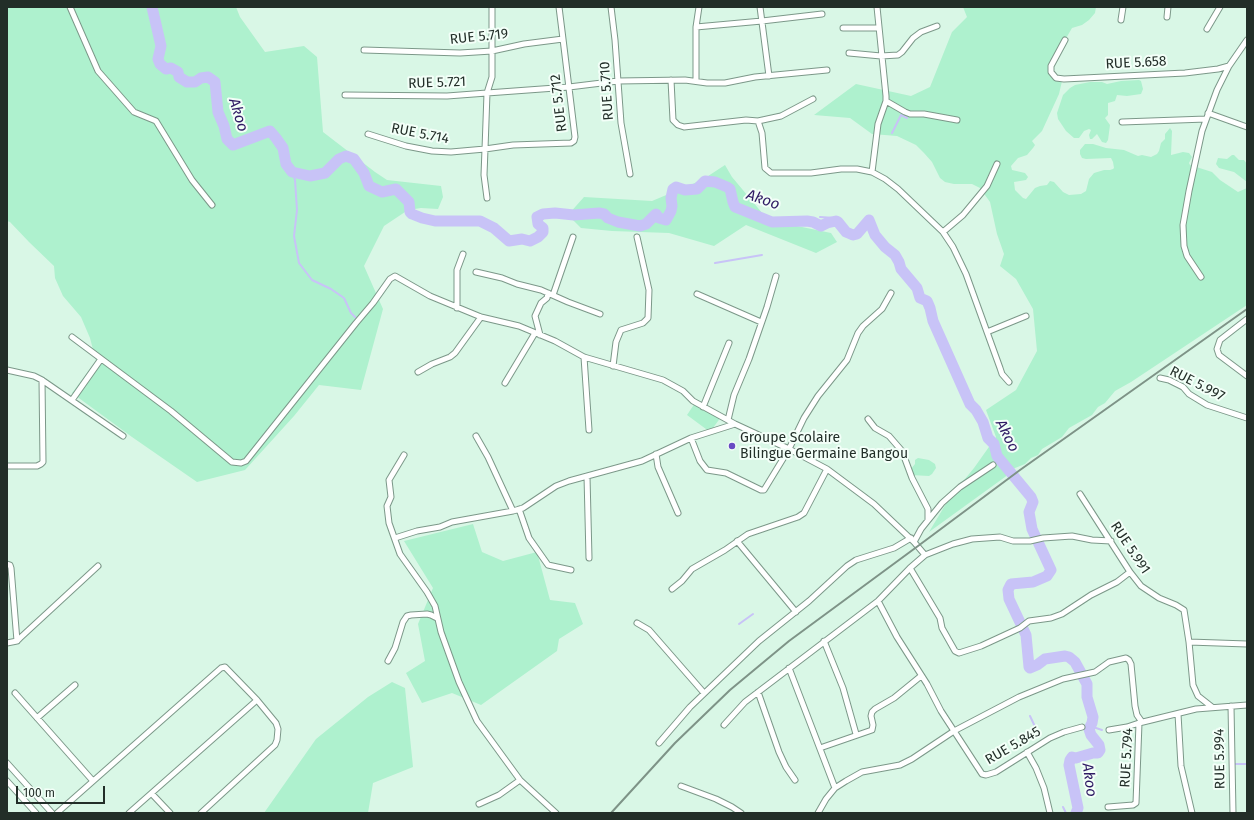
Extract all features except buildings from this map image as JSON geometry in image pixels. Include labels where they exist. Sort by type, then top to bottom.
[{"type":"street","points":[[70,7],[98,71],[134,112],[156,121],[192,180],[212,205]]},
{"type":"street","points":[[487,198],[484,175],[487,93],[492,77],[492,7]]},
{"type":"street","points":[[559,7],[563,39]]},
{"type":"street","name":"RUE 5.710","points":[[611,7],[621,123],[630,174]]},
{"type":"street","points":[[696,81],[696,27],[699,7]]},
{"type":"street","points":[[760,7],[769,76]]},
{"type":"street","points":[[872,172],[878,124],[886,101],[886,86],[881,56],[877,7]]},
{"type":"street","points":[[1122,20],[1123,7]]},
{"type":"street","points":[[1167,17],[1168,7]]},
{"type":"street","points":[[1207,29],[1220,7]]},
{"type":"street","points":[[696,27],[822,14]]},
{"type":"street","points":[[849,53],[881,56],[898,55],[913,38],[921,32],[937,26]]},
{"type":"street","points":[[843,28],[879,28]]},
{"type":"street","name":"RUE 5.719","points":[[364,50],[460,53],[492,51],[524,44],[563,39]]},
{"type":"street","name":"RUE 5.712","points":[[527,144],[571,143],[574,141],[575,137],[563,39]]},
{"type":"street","name":"RUE 5.658","points":[[1065,40],[1051,66],[1051,72],[1056,78],[1064,79],[1204,72],[1229,66]]},
{"type":"street","points":[[1201,277],[1187,256],[1184,246],[1183,225],[1195,160],[1207,116],[1217,90],[1229,66],[1247,40]]},
{"type":"street","name":"RUE 5.721","points":[[345,95],[446,96],[569,87],[618,81],[671,80],[725,83],[749,78],[828,70]]},
{"type":"street","points":[[671,80],[673,120],[678,125],[684,127],[746,120],[758,121],[781,116],[813,99]]},
{"type":"street","points":[[886,101],[910,114],[924,114],[958,120]]},
{"type":"street","points":[[1122,122],[1207,116],[1247,127]]},
{"type":"street","points":[[758,121],[762,133],[765,168],[771,173],[811,173],[841,169],[857,169],[872,172],[885,178],[943,232],[960,260],[1002,374],[1009,382]]},
{"type":"street","name":"RUE 5.714","points":[[368,134],[406,146],[432,151],[451,152],[527,144]]},
{"type":"street","points":[[943,232],[963,215],[987,186],[997,164]]},
{"type":"street","points":[[505,383],[537,334],[534,316],[541,303],[551,294],[573,237]]},
{"type":"street","points":[[613,366],[616,342],[621,330],[643,323],[648,318],[649,290],[638,237]]},
{"type":"street","points":[[457,308],[456,270],[463,254]]},
{"type":"street","points":[[476,272],[541,290],[584,309],[600,314]]},
{"type":"street","points":[[72,337],[171,412],[232,462],[242,463],[246,461],[356,323],[373,304],[390,279],[395,276],[430,296],[457,308],[481,317],[519,326],[555,340],[584,357],[663,380],[683,391],[689,398],[703,407],[827,469],[874,504],[912,540],[925,555]]},
{"type":"street","points":[[728,420],[734,395],[749,359],[767,308],[776,276]]},
{"type":"street","points":[[697,294],[761,322]]},
{"type":"street","points":[[691,438],[705,469],[726,473],[761,490],[765,489],[789,449],[804,418],[818,396],[847,360],[858,333],[863,326],[882,309],[891,294]]},
{"type":"street","points":[[987,332],[1026,316]]},
{"type":"street","points":[[418,372],[432,364],[450,357],[455,353],[481,317]]},
{"type":"street","points":[[1247,319],[1220,340],[1217,349],[1219,356],[1247,376]]},
{"type":"street","points":[[703,407],[729,343]]},
{"type":"street","points":[[584,357],[589,430]]},
{"type":"street","points":[[72,400],[101,359]]},
{"type":"street","points":[[7,370],[34,376],[42,380],[123,436]]},
{"type":"street","name":"RUE 5.997","points":[[1160,378],[1169,380],[1183,387],[1189,394],[1207,405],[1247,418]]},
{"type":"street","points":[[7,466],[37,466],[43,462],[42,380]]},
{"type":"street","points":[[868,419],[875,428],[889,436],[902,452],[914,483],[928,509],[928,520]]},
{"type":"street","points":[[395,538],[417,531],[440,527],[452,522],[523,508],[556,486],[642,461],[691,438],[735,424]]},
{"type":"street","points":[[476,436],[516,510],[529,538],[548,564],[571,570]]},
{"type":"street","points":[[404,454],[389,480],[391,497],[387,508],[390,523],[403,559],[427,592],[435,606],[437,618],[459,682],[477,721],[520,780],[556,813]]},
{"type":"street","points":[[656,454],[658,467],[678,513]]},
{"type":"street","points":[[659,743],[704,693],[759,642],[796,612],[847,566],[856,560],[894,548],[912,540],[942,503],[960,487],[993,465]]},
{"type":"street","points":[[672,589],[682,582],[692,569],[725,550],[748,534],[798,517],[804,513],[827,469]]},
{"type":"street","points":[[587,476],[588,558]]},
{"type":"street","name":"RUE 5.991","points":[[1080,494],[1130,572],[1142,586],[1151,594],[1184,610],[1193,685],[1198,696],[1212,708]]},
{"type":"street","points":[[724,725],[745,702],[878,601],[910,568],[925,555],[972,539],[1000,538],[1030,541],[1043,538],[1072,536],[1092,540],[1111,541]]},
{"type":"street","points":[[737,541],[796,612]]},
{"type":"street","points":[[7,564],[10,565],[11,568],[17,641]]},
{"type":"street","points":[[7,643],[17,641],[98,566]]},
{"type":"street","points":[[910,568],[940,618],[942,628],[958,653],[981,646],[1020,628],[1032,620],[1051,618],[1062,614],[1091,595],[1117,582],[1130,572]]},
{"type":"street","points":[[878,601],[897,637],[954,731]]},
{"type":"street","points":[[388,661],[395,648],[403,622],[407,616],[427,614],[437,618]]},
{"type":"street","points":[[637,623],[649,630],[704,693]]},
{"type":"street","points":[[824,641],[843,688],[856,734]]},
{"type":"street","points":[[1189,642],[1247,644]]},
{"type":"street","points":[[818,813],[826,799],[835,788],[846,780],[862,772],[900,765],[912,759],[954,731],[1019,697],[1063,679],[1095,672],[1109,662],[1126,658],[1131,664],[1136,710],[1140,723],[1109,730]]},
{"type":"street","points":[[57,813],[223,667],[227,667],[276,723],[278,734],[275,745],[201,813]]},
{"type":"street","points":[[789,668],[835,788]]},
{"type":"street","points":[[820,748],[856,734],[872,730],[872,712],[894,698],[921,676]]},
{"type":"street","points":[[37,718],[75,684]]},
{"type":"street","points":[[758,692],[779,752],[786,767],[795,780]]},
{"type":"street","points":[[16,693],[93,781]]},
{"type":"street","points":[[129,813],[257,700]]},
{"type":"street","name":"RUE 5.794","points":[[1108,807],[1133,805],[1136,803],[1140,723],[1196,709],[1247,705]]},
{"type":"street","name":"RUE 5.994","points":[[1232,706],[1233,813]]},
{"type":"street","points":[[1178,714],[1181,766],[1192,813]]},
{"type":"street","name":"RUE 5.845","points":[[954,731],[979,770],[982,774],[986,775],[996,772],[1050,738],[1082,727]]},
{"type":"street","points":[[1027,752],[1036,768],[1044,788],[1050,813]]},
{"type":"street","points":[[7,763],[52,813]]},
{"type":"street","points":[[479,804],[499,795],[520,780]]},
{"type":"street","points":[[7,781],[36,813]]},
{"type":"street","points":[[681,786],[716,799],[741,813]]},
{"type":"street","points":[[152,794],[170,813]]},
{"type":"green space","points":[[7,7],[236,7],[240,17],[265,52],[304,46],[317,57],[323,132],[387,180],[441,186],[443,197],[438,209],[421,208],[408,210],[384,226],[364,266],[383,309],[361,390],[319,385],[294,416],[245,470],[197,482],[72,393],[96,361],[90,338],[81,317],[63,296],[55,278],[54,266],[10,222],[7,221]]},
{"type":"green space","points":[[963,7],[1096,7],[1095,13],[1089,20],[1082,25],[1072,28],[1058,52],[1051,73],[1062,81],[1059,94],[1042,131],[1032,141],[1035,145],[1033,148],[1027,155],[1018,158],[1011,166],[1012,170],[1025,173],[1028,177],[1026,180],[1014,182],[1015,190],[1026,199],[1035,188],[1047,185],[1050,181],[1054,182],[1063,192],[1069,195],[1081,194],[1086,191],[1089,179],[1094,173],[1114,168],[1111,158],[1082,158],[1080,150],[1085,144],[1093,144],[1106,148],[1124,150],[1138,156],[1142,155],[1151,157],[1159,151],[1161,143],[1165,139],[1165,134],[1170,128],[1172,131],[1171,155],[1183,152],[1189,153],[1192,157],[1189,163],[1190,165],[1212,172],[1220,180],[1238,192],[1247,188],[1247,305],[1115,391],[1105,403],[1098,407],[1092,415],[1069,428],[1062,437],[1042,449],[1038,455],[1031,458],[1025,464],[1015,468],[1005,477],[929,532],[950,497],[974,468],[996,437],[986,410],[1016,390],[1037,351],[1033,309],[1016,279],[1000,266],[1004,254],[997,234],[990,202],[980,188],[972,184],[954,184],[945,182],[940,178],[932,162],[916,145],[897,136],[872,134],[850,118],[814,115],[856,84],[911,96],[930,87],[952,32],[967,17]]},
{"type":"green space","points":[[1121,81],[1141,81],[1143,89],[1141,94],[1127,96],[1117,95],[1115,101],[1108,103],[1108,115],[1105,118],[1110,125],[1108,140],[1106,143],[1102,142],[1097,134],[1090,139],[1089,135],[1091,130],[1089,129],[1084,131],[1079,138],[1074,138],[1066,131],[1058,119],[1057,113],[1063,95],[1075,85],[1090,82],[1102,82],[1107,84]]},
{"type":"green space","points":[[1232,155],[1239,160],[1244,160],[1247,164],[1247,182],[1234,172],[1219,168],[1216,164],[1218,158],[1227,159]]},
{"type":"green space","points":[[725,165],[732,177],[768,220],[831,233],[837,242],[816,253],[746,225],[714,246],[669,233],[612,231],[581,228],[568,215],[584,197],[652,201],[702,180]]},
{"type":"green space","points":[[697,400],[721,417],[710,432],[687,415]]},
{"type":"green space","points":[[918,458],[929,460],[935,464],[936,468],[932,474],[929,476],[911,475],[910,470],[915,464],[915,460]]},
{"type":"green space","points":[[473,524],[482,552],[503,561],[537,552],[550,600],[575,603],[583,624],[559,639],[557,651],[481,705],[452,693],[422,703],[406,673],[425,661],[418,624],[433,588],[404,541]]},
{"type":"green space","points":[[392,682],[405,688],[413,767],[373,783],[368,813],[264,813],[316,739],[368,697]]},
{"type":"waterway","name":"Akoo","points":[[152,7],[161,46],[158,59],[160,64],[166,69],[171,68],[178,72],[179,77],[187,82],[195,82],[201,78],[208,77],[215,82],[218,112],[224,126],[227,139],[233,145],[270,131],[283,148],[286,164],[292,172],[310,176],[325,173],[339,159],[346,156],[354,159],[364,173],[369,186],[382,192],[396,189],[409,202],[410,212],[422,218],[435,221],[480,221],[494,228],[509,241],[522,239],[530,241],[538,237],[543,232],[543,228],[538,224],[537,217],[543,214],[555,213],[574,215],[599,213],[604,214],[608,218],[618,222],[640,226],[646,224],[656,214],[659,218],[666,220],[671,211],[673,189],[676,187],[685,190],[697,189],[705,181],[715,182],[730,189],[735,207],[772,222],[807,221],[821,226],[836,221],[846,232],[853,235],[857,234],[869,220],[875,235],[885,247],[895,255],[901,269],[917,288],[920,298],[927,301],[933,321],[970,404],[976,410],[983,422],[988,438],[994,444],[997,456],[1031,497],[1033,502],[1029,512],[1032,529],[1051,570],[1047,576],[1033,582],[1011,584],[1008,590],[1009,599],[1026,635],[1029,667],[1030,668],[1037,665],[1045,659],[1065,656],[1069,657],[1075,662],[1087,684],[1087,697],[1093,717],[1089,729],[1091,735],[1099,745],[1100,750],[1098,753],[1076,758],[1072,757],[1070,760],[1069,765],[1078,808],[1076,813]]},
{"type":"waterway","points":[[892,133],[901,115],[907,118]]},
{"type":"waterway","points":[[292,172],[295,180],[297,210],[294,236],[299,263],[312,280],[331,289],[344,298],[351,313],[356,318]]},
{"type":"waterway","points":[[820,217],[835,218],[836,221]]},
{"type":"waterway","points":[[715,263],[762,255]]},
{"type":"waterway","points":[[739,624],[753,614]]},
{"type":"waterway","points":[[1030,716],[1038,733]]},
{"type":"waterway","points":[[1090,726],[1102,730]]},
{"type":"waterway","points":[[1234,764],[1247,764]]},
{"type":"waterway","points":[[1063,807],[1066,813]]},
{"type":"railway","points":[[611,813],[675,743],[730,690],[789,641],[1020,470],[1247,309]]},
{"type":"place","name":"Groupe Scolaire Bilingue Germaine Bangou","points":[[732,446]]}]
